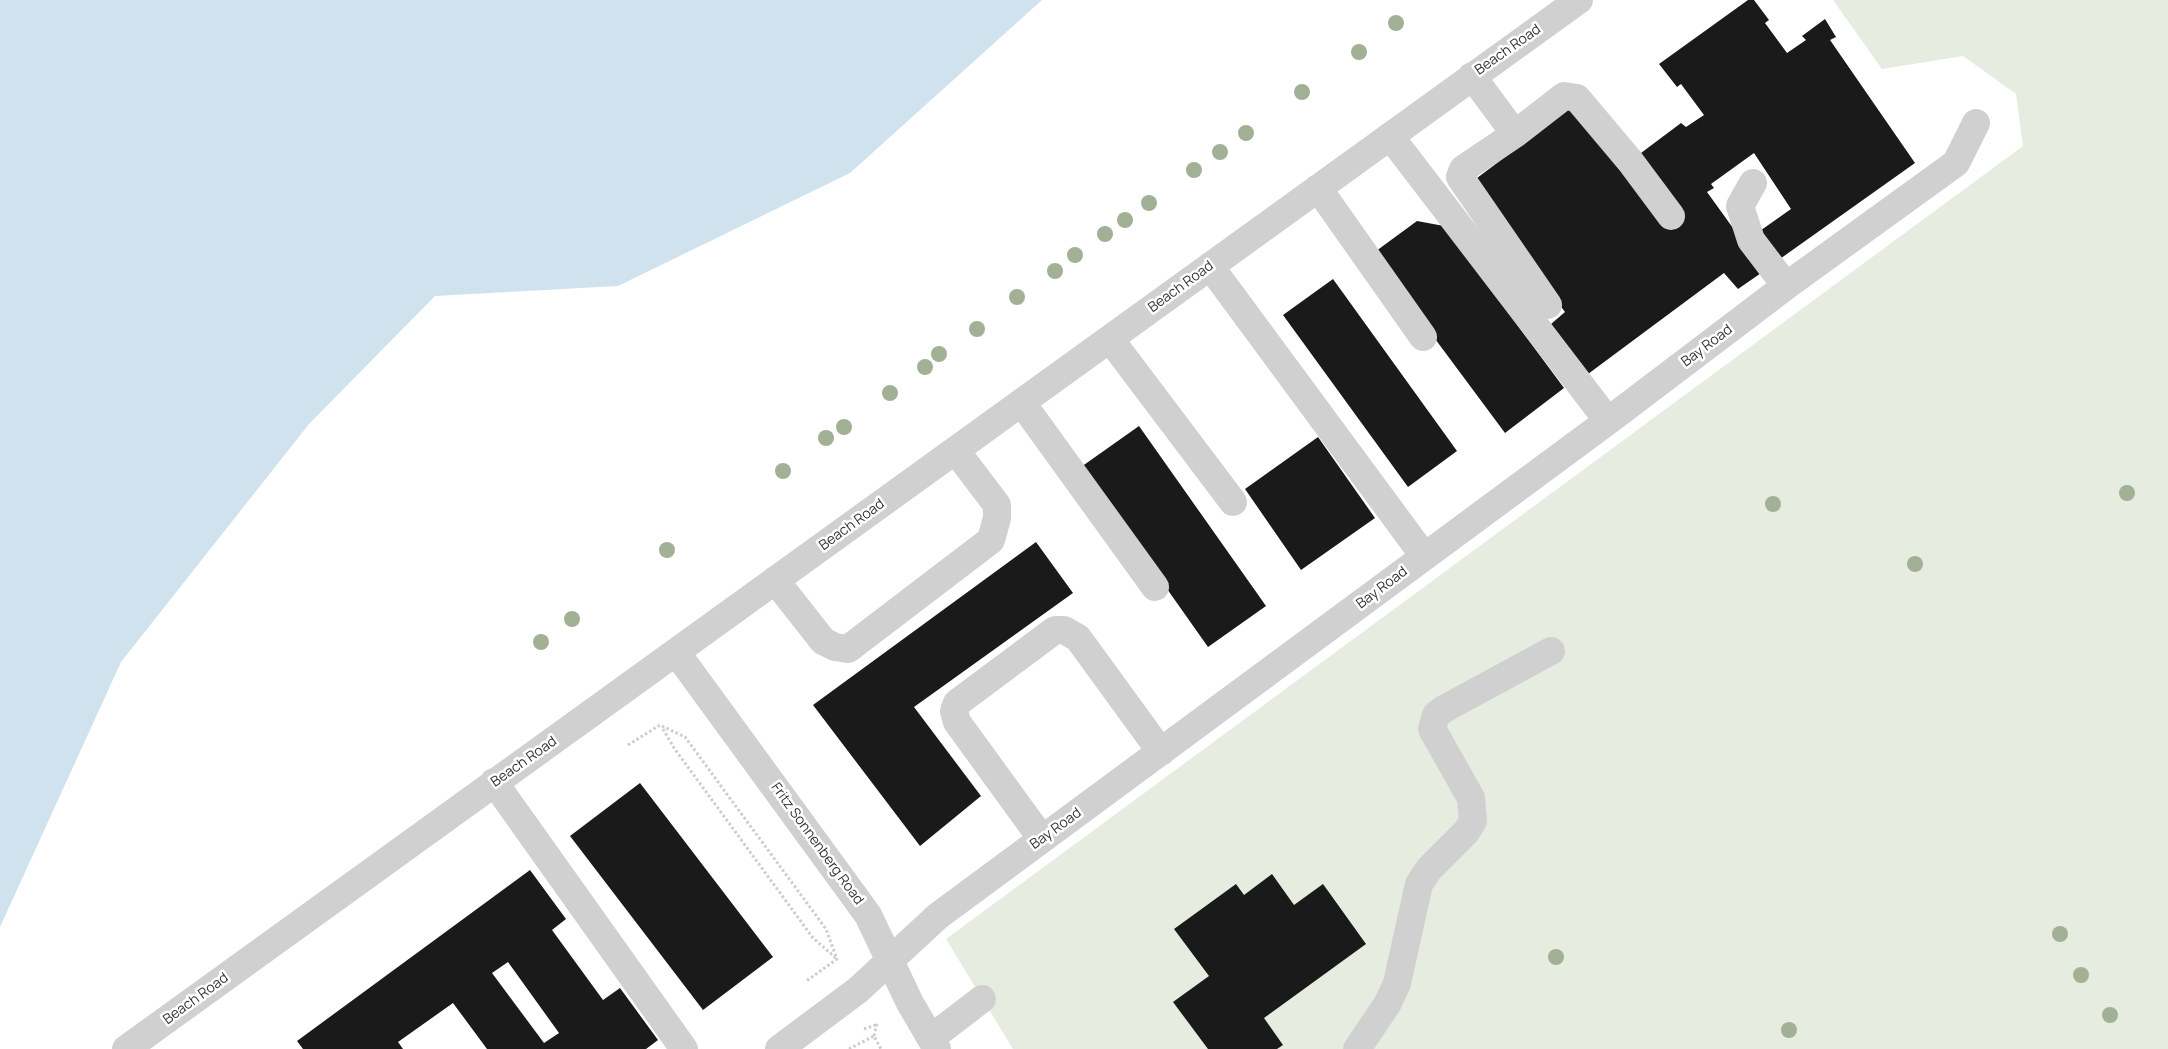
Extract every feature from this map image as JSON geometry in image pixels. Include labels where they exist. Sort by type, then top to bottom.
[{"type":"street","name":"Beach Road","points":[[126,1049],[1579,0]]},
{"type":"street","points":[[1472,76],[1515,134]]},
{"type":"street","points":[[1548,305],[1460,177],[1463,169],[1515,134],[1564,96],[1576,98],[1630,161],[1671,216]]},
{"type":"street","name":"Bay Road","points":[[779,1049],[854,994],[938,916],[1608,421],[1786,286],[1956,163],[1976,123]]},
{"type":"street","points":[[1390,136],[1608,421]]},
{"type":"street","points":[[1753,183],[1740,206],[1751,240],[1786,286]]},
{"type":"street","points":[[1318,188],[1422,337]]},
{"type":"street","points":[[1210,266],[1424,556]]},
{"type":"street","points":[[1110,339],[1233,502]]},
{"type":"street","points":[[1022,403],[1155,588]]},
{"type":"street","points":[[776,580],[824,641],[835,647],[848,649],[991,540],[997,518],[997,505],[956,450]]},
{"type":"street","points":[[1042,839],[957,722],[954,711],[957,703],[1055,630],[1064,630],[1078,638],[1161,752]]},
{"type":"street","points":[[1357,1049],[1388,1003],[1397,983],[1419,884],[1429,870],[1466,832],[1473,821],[1471,798],[1432,729],[1436,715],[1551,651]]},
{"type":"street","name":"Fritz Sonnenberg Road","points":[[676,652],[868,915],[910,1003],[934,1044]]},
{"type":"street","points":[[494,782],[684,1049]]},
{"type":"street","points":[[934,1044],[982,998]]},
{"type":"path","points":[[628,746],[660,725]]},
{"type":"path","points":[[660,725],[674,748],[813,938],[837,959]]},
{"type":"path","points":[[660,725],[684,737],[826,929],[837,959]]},
{"type":"path","points":[[805,982],[837,959]]},
{"type":"path","points":[[849,1049],[874,1036],[878,1024],[875,1018]]},
{"type":"path","points":[[874,1036],[881,1049]]},
{"type":"shaded area","points":[[1833,0],[2168,0],[2168,1049],[1013,1049],[946,939],[2023,146],[2016,94],[1963,56],[1882,69]]},
{"type":"water","points":[[0,0],[1042,0],[850,173],[618,286],[435,296],[309,424],[121,662],[0,927]]},
{"type":"building","points":[[1748,0],[1754,0],[1769,20],[1765,23],[1787,53],[1806,40],[1802,36],[1825,19],[1836,37],[1830,40],[1915,163],[1777,261],[1757,233],[1791,209],[1754,153],[1711,184],[1714,188],[1707,192],[1764,271],[1738,289],[1724,273],[1588,374],[1551,324],[1565,312],[1469,184],[1577,103],[1637,156],[1681,123],[1686,127],[1704,115],[1681,84],[1677,87],[1659,64]]},
{"type":"building","points":[[1417,221],[1444,226],[1564,388],[1505,433],[1372,254]]},
{"type":"building","points":[[1333,279],[1457,451],[1408,487],[1283,315]]},
{"type":"building","points":[[1139,426],[1266,606],[1208,647],[1081,467]]},
{"type":"building","points":[[1318,437],[1375,518],[1301,570],[1245,489]]},
{"type":"building","points":[[1036,542],[1073,593],[914,707],[981,796],[920,846],[813,705]]},
{"type":"building","points":[[640,783],[773,957],[703,1010],[570,836]]},
{"type":"building","points":[[530,870],[566,919],[552,930],[603,1000],[620,988],[658,1040],[646,1049],[487,1049],[453,1003],[398,1042],[403,1049],[303,1049],[297,1041]],"holes":[[[508,962],[559,1033],[544,1043],[492,973]]]},
{"type":"building","points":[[1272,874],[1294,905],[1323,884],[1366,944],[1264,1018],[1283,1045],[1277,1049],[1208,1049],[1173,1002],[1209,976],[1174,929],[1236,884],[1244,895]]}]
